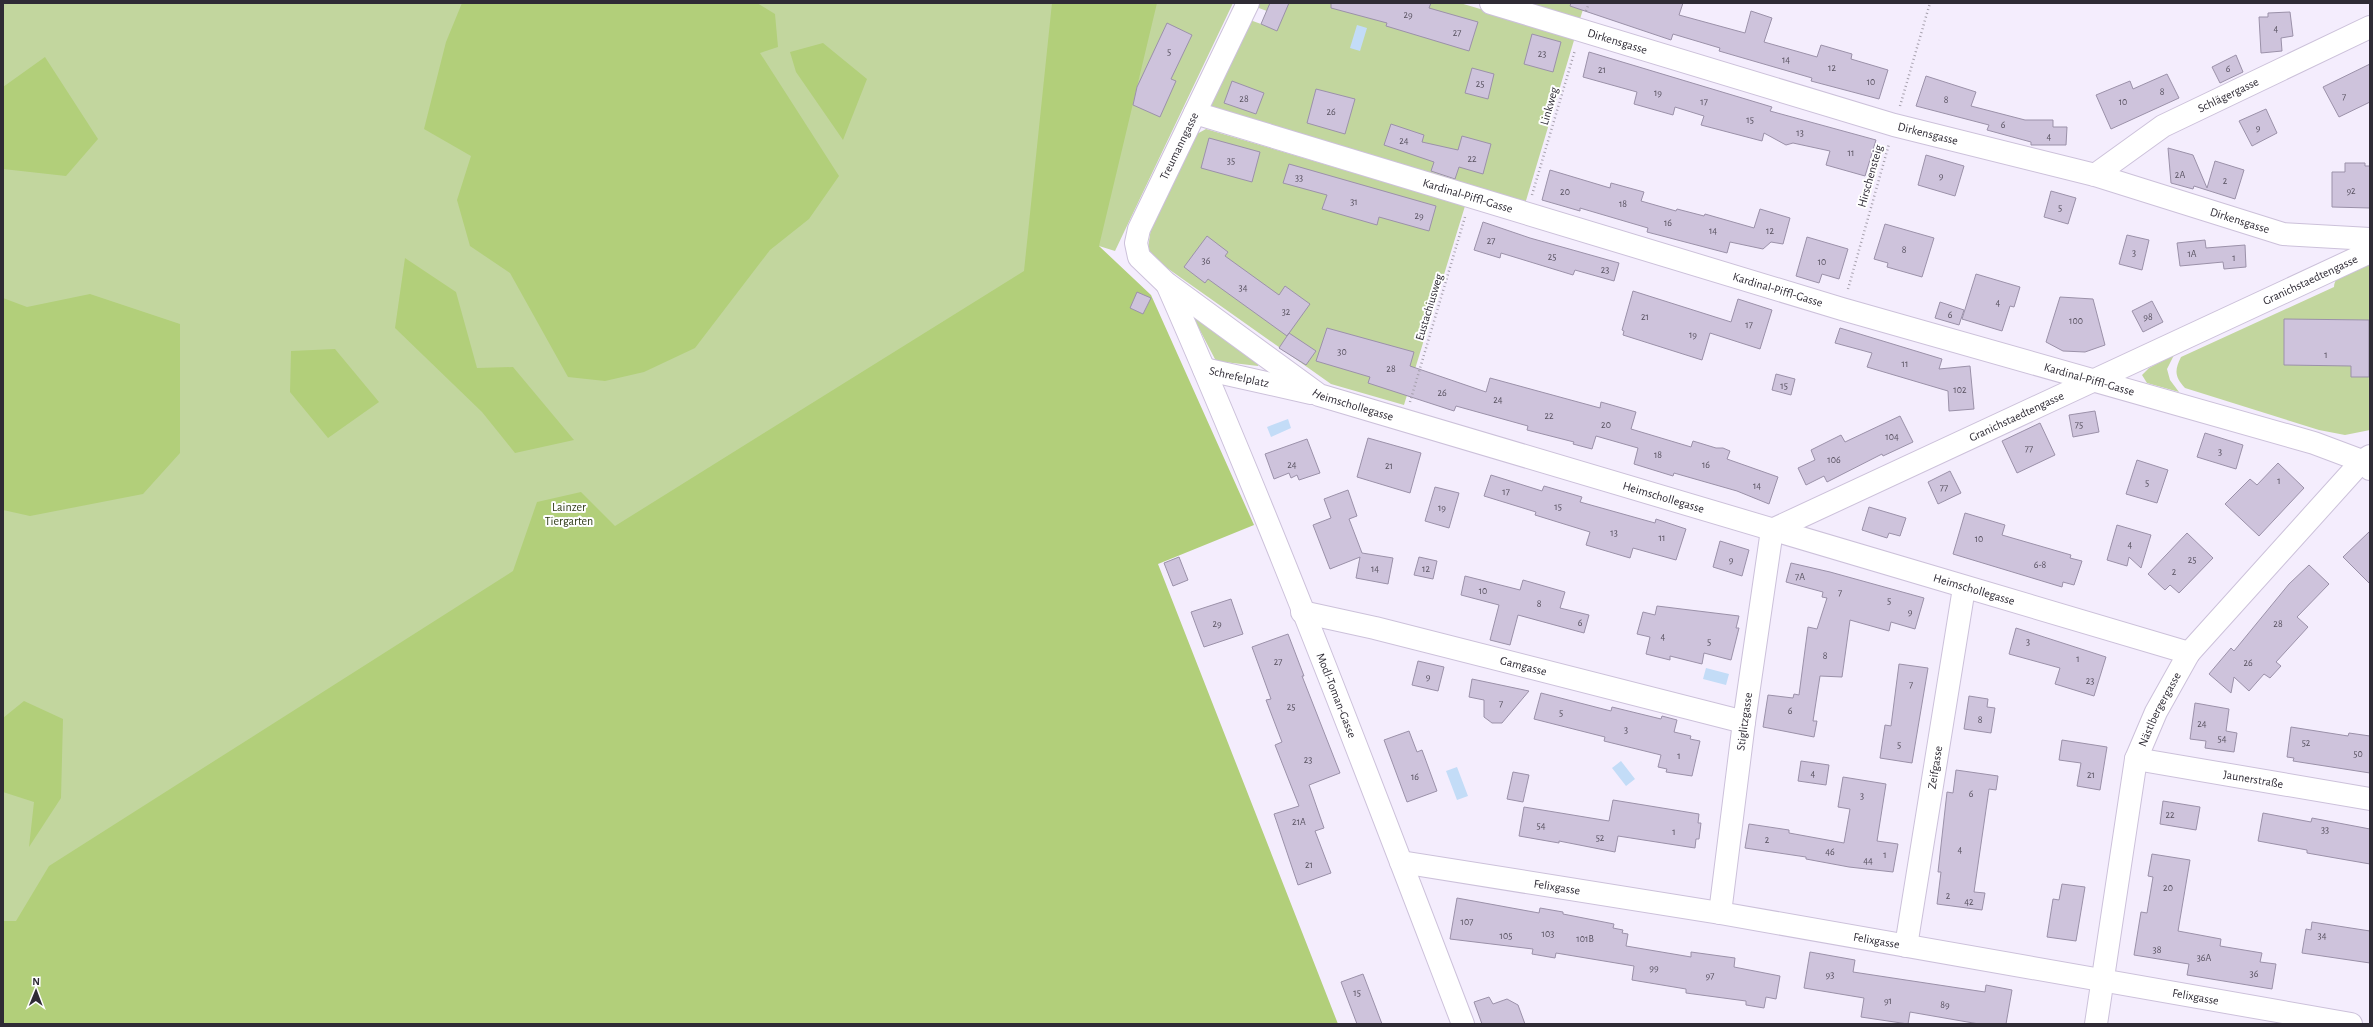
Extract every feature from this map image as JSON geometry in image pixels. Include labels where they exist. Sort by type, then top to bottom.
[{"type":"street","name":"Treumanngasse","points":[[1166,283],[1139,257],[1136,243],[1139,229],[1248,3]]},
{"type":"street","name":"Dirkensgasse","points":[[1491,3],[1894,125],[2095,175],[2283,234],[2370,239]]},
{"type":"street","name":"Schlägergasse","points":[[2095,175],[2163,126],[2370,28]]},
{"type":"street","name":"Kardinal-Piffl-Gasse","points":[[1195,113],[1527,215],[1842,309],[2314,443],[2367,462]]},
{"type":"street","name":"Granichstaedtengasse","points":[[1772,530],[2091,380],[2370,252]]},
{"type":"street","name":"Schrefelplatz","points":[[1166,283],[1204,369],[1319,395]]},
{"type":"street","name":"Heimschollegasse","points":[[1166,283],[1319,395],[1964,588],[2189,653]]},
{"type":"street","name":"Modl-Toman-Gasse","points":[[1204,369],[1401,862],[1463,1024]]},
{"type":"street","name":"Nästlbergergasse","points":[[2096,1024],[2136,759],[2156,712],[2189,653],[2367,462]]},
{"type":"street","name":"Stiglitzgasse","points":[[1720,913],[1744,722],[1772,530]]},
{"type":"street","name":"Zeifgasse","points":[[1906,946],[1964,588]]},
{"type":"street","name":"Gamgasse","points":[[1302,612],[1382,630],[1744,722]]},
{"type":"street","name":"Jaunerstraße","points":[[2136,759],[2370,799]]},
{"type":"street","name":"Felixgasse","points":[[1401,862],[1720,913],[2351,1024]]},
{"type":"path","name":"Linkweg","points":[[1527,215],[1589,3]]},
{"type":"path","name":"Hirschensteig","points":[[1842,309],[1930,3]]},
{"type":"path","name":"Eustachiusweg","points":[[1404,421],[1471,198]]},
{"type":"green space","name":"Lainzer Tiergarten","points":[[3,3],[1233,3],[1115,251],[1099,246],[3,1024]]},
{"type":"green space","points":[[462,3],[757,3],[775,14],[778,47],[760,53],[839,176],[809,219],[770,250],[695,348],[644,372],[605,381],[568,377],[510,273],[470,246],[457,200],[471,156],[424,129],[446,42]]},
{"type":"green space","name":"Lainzer Tiergarten","points":[[1052,3],[1157,3],[1099,246],[1151,295],[1254,525],[1158,564],[1338,1024],[3,1024],[3,921],[16,921],[49,866],[513,571],[537,502],[581,492],[615,526],[1024,271]]},
{"type":"green space","points":[[1258,3],[1460,3],[1575,37],[1525,204],[1212,109],[1211,101],[1250,20],[1261,24],[1267,11],[1256,7]]},
{"type":"green space","points":[[1528,3],[1585,3],[1580,19]]},
{"type":"green space","points":[[823,43],[867,79],[843,140],[796,72],[790,52]]},
{"type":"green space","points":[[45,57],[98,139],[66,176],[3,169],[3,87]]},
{"type":"green space","points":[[1206,129],[1465,206],[1404,405],[1331,384],[1153,258],[1148,248],[1151,228],[1195,135]]},
{"type":"green space","points":[[405,258],[456,292],[477,368],[513,367],[574,440],[515,453],[482,412],[395,328]]},
{"type":"green space","points":[[2370,259],[2370,430],[2345,435],[2319,430],[2185,388],[2177,377],[2177,366],[2181,357],[2334,287],[2335,281],[2338,277],[2348,269]]},
{"type":"green space","points":[[90,294],[180,324],[180,453],[143,494],[30,516],[3,510],[3,298],[27,307]]},
{"type":"green space","points":[[1195,314],[1258,362],[1258,366],[1216,361],[1193,317]]},
{"type":"green space","points":[[335,349],[379,402],[328,438],[290,392],[291,351]]},
{"type":"green space","points":[[2174,355],[2167,369],[2170,380],[2179,392],[2147,383],[2142,375],[2149,368]]},
{"type":"green space","points":[[24,701],[63,719],[61,798],[29,847],[34,802],[3,792],[3,718]]},
{"type":"water","points":[[1357,25],[1367,28],[1360,51],[1350,48]]},
{"type":"water","points":[[1288,419],[1291,428],[1271,437],[1267,427]]},
{"type":"water","points":[[1706,668],[1729,674],[1726,685],[1703,679]]},
{"type":"water","points":[[1621,761],[1635,779],[1626,786],[1612,768]]},
{"type":"water","points":[[1457,767],[1468,796],[1457,800],[1446,771]]},
{"type":"building","points":[[1270,3],[1289,3],[1277,31],[1261,24]]},
{"type":"building","points":[[1331,3],[1431,3],[1429,8],[1478,22],[1469,51],[1386,26],[1387,23],[1331,8]]},
{"type":"building","points":[[1571,3],[1683,3],[1679,15],[1745,33],[1751,11],[1772,18],[1764,42],[1817,57],[1821,45],[1852,54],[1851,59],[1888,70],[1879,99],[1811,81],[1812,78],[1719,51],[1720,48],[1673,34],[1671,40],[1570,6]]},
{"type":"building","points":[[2290,12],[2293,36],[2281,38],[2282,51],[2261,53],[2259,17],[2268,17],[2268,13]]},
{"type":"building","points":[[1167,23],[1192,35],[1171,79],[1176,81],[1160,117],[1133,105],[1137,87]]},
{"type":"building","points":[[1532,34],[1561,42],[1553,72],[1524,64]]},
{"type":"building","points":[[1589,52],[1772,107],[1770,111],[1876,140],[1865,176],[1826,165],[1830,151],[1793,143],[1786,145],[1764,133],[1762,141],[1701,125],[1704,116],[1675,107],[1673,115],[1634,104],[1637,92],[1583,77]]},
{"type":"building","points":[[2236,55],[2243,72],[2220,83],[2212,67]]},
{"type":"building","points":[[2370,64],[2370,102],[2339,117],[2323,87]]},
{"type":"building","points":[[1472,68],[1494,74],[1488,99],[1465,93]]},
{"type":"building","points":[[2167,74],[2179,98],[2111,129],[2096,95],[2130,81],[2133,89]]},
{"type":"building","points":[[1926,76],[1976,92],[1971,106],[2025,120],[2053,120],[2053,127],[2067,127],[2066,145],[2031,145],[2031,142],[1987,130],[1989,125],[1916,106]]},
{"type":"building","points":[[1232,81],[1264,93],[1256,114],[1224,103]]},
{"type":"building","points":[[1316,89],[1355,99],[1345,134],[1307,123]]},
{"type":"building","points":[[2266,109],[2277,133],[2252,146],[2239,121]]},
{"type":"building","points":[[1391,124],[1424,135],[1422,142],[1458,150],[1462,136],[1491,144],[1483,174],[1459,167],[1455,179],[1431,171],[1434,162],[1384,145]]},
{"type":"building","points":[[1209,138],[1260,152],[1252,182],[1201,168]]},
{"type":"building","points":[[2168,148],[2193,155],[2207,188],[2215,161],[2244,170],[2235,199],[2194,186],[2193,189],[2171,183]]},
{"type":"building","points":[[1926,155],[1964,166],[1955,196],[1918,185]]},
{"type":"building","points":[[2345,163],[2365,163],[2365,166],[2370,166],[2370,208],[2332,207],[2332,172],[2345,172]]},
{"type":"building","points":[[1289,164],[1436,206],[1429,231],[1379,217],[1377,225],[1322,209],[1327,195],[1283,183]]},
{"type":"building","points":[[1550,170],[1610,188],[1611,183],[1644,192],[1641,201],[1676,211],[1677,209],[1704,216],[1705,214],[1754,228],[1760,209],[1790,218],[1783,244],[1771,242],[1763,249],[1730,242],[1727,253],[1647,232],[1648,228],[1580,208],[1580,211],[1542,200]]},
{"type":"building","points":[[2051,191],[2076,198],[2068,224],[2044,217]]},
{"type":"building","points":[[1483,222],[1530,238],[1619,263],[1614,281],[1575,270],[1573,275],[1501,253],[1500,258],[1474,250]]},
{"type":"building","points":[[1885,224],[1934,238],[1922,277],[1887,267],[1888,263],[1874,259]]},
{"type":"building","points":[[2127,235],[2149,240],[2142,270],[2119,264]]},
{"type":"building","points":[[1207,236],[1228,252],[1225,256],[1279,295],[1285,286],[1310,304],[1287,336],[1208,279],[1205,283],[1184,267]]},
{"type":"building","points":[[1807,237],[1848,249],[1839,279],[1822,274],[1819,283],[1796,276]]},
{"type":"building","points":[[2205,240],[2206,248],[2245,245],[2246,267],[2224,269],[2223,262],[2180,266],[2177,243]]},
{"type":"building","points":[[1976,274],[2020,287],[2014,307],[2010,306],[2002,331],[1962,319]]},
{"type":"building","points":[[1633,291],[1731,322],[1738,299],[1772,310],[1760,349],[1710,333],[1702,360],[1623,335],[1624,331],[1622,330]]},
{"type":"building","points":[[1137,292],[1151,298],[1143,314],[1130,308]]},
{"type":"building","points":[[2060,297],[2093,299],[2105,345],[2085,352],[2063,351],[2046,342]]},
{"type":"building","points":[[2152,301],[2163,322],[2143,332],[2132,311]]},
{"type":"building","points":[[1940,302],[1964,310],[1959,325],[1935,318]]},
{"type":"building","points":[[2284,319],[2369,320],[2369,377],[2351,377],[2351,366],[2284,365]]},
{"type":"building","points":[[1327,328],[1414,352],[1410,366],[1486,392],[1490,378],[1600,408],[1601,402],[1636,412],[1631,429],[1691,447],[1693,441],[1716,448],[1723,448],[1730,451],[1727,459],[1778,477],[1769,504],[1737,491],[1674,473],[1673,476],[1634,464],[1638,448],[1596,436],[1592,449],[1573,444],[1574,442],[1527,430],[1528,426],[1456,406],[1454,411],[1368,383],[1370,377],[1316,361]]},
{"type":"building","points":[[1840,328],[1942,359],[1939,369],[1970,366],[1974,409],[1949,411],[1948,391],[1867,367],[1872,353],[1835,343]]},
{"type":"building","points":[[1289,333],[1316,351],[1306,365],[1279,348]]},
{"type":"building","points":[[1776,374],[1795,379],[1791,395],[1772,390]]},
{"type":"building","points":[[2095,411],[2099,432],[2073,437],[2069,415]]},
{"type":"building","points":[[1900,416],[1913,442],[1883,456],[1882,454],[1827,482],[1824,476],[1806,485],[1798,468],[1815,460],[1811,450],[1841,435],[1845,442]]},
{"type":"building","points":[[2040,423],[2055,455],[2017,473],[2002,441]]},
{"type":"building","points":[[2205,433],[2243,445],[2236,469],[2197,457]]},
{"type":"building","points":[[1368,438],[1421,453],[1410,493],[1357,477]]},
{"type":"building","points":[[1307,439],[1320,473],[1299,480],[1297,475],[1291,478],[1289,473],[1274,479],[1265,454]]},
{"type":"building","points":[[2137,460],[2168,470],[2157,503],[2126,494]]},
{"type":"building","points":[[2278,463],[2304,488],[2259,536],[2225,504],[2250,479],[2257,485]]},
{"type":"building","points":[[1950,471],[1961,493],[1938,504],[1928,482]]},
{"type":"building","points":[[1491,475],[1542,491],[1544,486],[1582,497],[1580,502],[1655,523],[1656,519],[1686,529],[1676,560],[1633,548],[1630,558],[1586,545],[1590,532],[1535,515],[1536,512],[1484,496]]},
{"type":"building","points":[[1435,487],[1459,493],[1449,528],[1425,521]]},
{"type":"building","points":[[1348,490],[1357,516],[1349,519],[1362,553],[1393,558],[1388,584],[1356,578],[1360,557],[1330,569],[1313,525],[1331,518],[1324,499]]},
{"type":"building","points":[[1869,507],[1906,518],[1900,536],[1889,533],[1887,538],[1862,530]]},
{"type":"building","points":[[1965,513],[2005,525],[2002,535],[2071,555],[2070,558],[2082,561],[2074,585],[2063,582],[2062,587],[1953,554]]},
{"type":"building","points":[[2117,525],[2151,535],[2141,568],[2129,557],[2127,566],[2107,560]]},
{"type":"building","points":[[2370,531],[2370,584],[2343,557]]},
{"type":"building","points":[[2187,533],[2213,558],[2179,593],[2170,585],[2165,590],[2148,574]]},
{"type":"building","points":[[1720,541],[1749,550],[1742,576],[1713,567]]},
{"type":"building","points":[[1179,557],[1188,580],[1173,586],[1164,563]]},
{"type":"building","points":[[1419,557],[1437,561],[1433,579],[1414,575]]},
{"type":"building","points":[[1791,563],[1830,572],[1924,598],[1915,629],[1891,622],[1889,631],[1850,620],[1842,677],[1820,676],[1813,721],[1817,721],[1814,737],[1763,727],[1768,695],[1793,698],[1794,694],[1799,695],[1808,627],[1817,629],[1827,598],[1822,597],[1823,592],[1786,582]]},
{"type":"building","points":[[2309,565],[2329,584],[2297,617],[2308,627],[2276,662],[2281,666],[2270,678],[2264,674],[2249,691],[2234,677],[2231,693],[2209,674],[2231,648],[2234,651],[2289,584]]},
{"type":"building","points":[[1465,576],[1520,590],[1523,580],[1565,592],[1560,608],[1589,615],[1584,633],[1518,615],[1510,645],[1490,640],[1499,605],[1461,595]]},
{"type":"building","points":[[1231,599],[1243,634],[1204,647],[1191,612]]},
{"type":"building","points":[[1657,606],[1739,616],[1736,628],[1739,628],[1731,660],[1704,653],[1702,664],[1670,656],[1670,660],[1646,654],[1650,637],[1637,634],[1643,612],[1655,615]]},
{"type":"building","points":[[2016,628],[2106,657],[2094,696],[2055,684],[2060,668],[2009,654]]},
{"type":"building","points":[[1288,634],[1304,676],[1302,676],[1340,773],[1309,785],[1324,828],[1315,831],[1331,873],[1298,885],[1274,814],[1299,806],[1275,745],[1282,742],[1266,700],[1271,699],[1252,647]]},
{"type":"building","points":[[1418,661],[1444,667],[1438,691],[1412,685]]},
{"type":"building","points":[[1899,664],[1928,668],[1912,763],[1880,758],[1885,725],[1891,726]]},
{"type":"building","points":[[1472,679],[1529,691],[1502,723],[1492,723],[1484,717],[1484,700],[1469,697]]},
{"type":"building","points":[[1541,693],[1611,711],[1612,707],[1661,719],[1662,716],[1677,720],[1674,732],[1691,736],[1690,739],[1700,741],[1692,776],[1666,772],[1667,769],[1658,767],[1661,755],[1604,741],[1605,737],[1534,719]]},
{"type":"building","points":[[1969,696],[1988,699],[1987,707],[1995,708],[1991,733],[1964,729]]},
{"type":"building","points":[[2195,703],[2229,709],[2226,731],[2237,733],[2234,752],[2205,748],[2206,741],[2190,739]]},
{"type":"building","points":[[2291,727],[2348,736],[2349,733],[2370,736],[2370,773],[2293,761],[2294,758],[2287,757]]},
{"type":"building","points":[[1409,731],[1417,752],[1422,750],[1437,791],[1407,802],[1384,740]]},
{"type":"building","points":[[2062,740],[2107,747],[2100,790],[2077,786],[2081,763],[2059,760]]},
{"type":"building","points":[[1801,761],[1829,765],[1826,785],[1798,781]]},
{"type":"building","points":[[1956,770],[1998,776],[1996,790],[1989,789],[1974,892],[1985,893],[1982,910],[1937,904],[1941,872],[1938,872],[1947,792],[1953,793]]},
{"type":"building","points":[[1513,772],[1529,775],[1523,802],[1507,799]]},
{"type":"building","points":[[1843,777],[1886,784],[1877,841],[1898,844],[1893,872],[1849,867],[1806,859],[1806,857],[1745,848],[1749,824],[1789,830],[1789,833],[1844,843],[1850,809],[1838,807]]},
{"type":"building","points":[[1613,800],[1699,814],[1698,823],[1701,823],[1699,839],[1696,839],[1695,848],[1618,836],[1615,852],[1559,841],[1559,843],[1519,836],[1524,807],[1609,821]]},
{"type":"building","points":[[2163,801],[2200,807],[2196,830],[2160,824]]},
{"type":"building","points":[[2263,813],[2311,822],[2312,818],[2370,829],[2370,864],[2307,853],[2307,850],[2258,841]]},
{"type":"building","points":[[2152,854],[2190,860],[2178,931],[2221,939],[2220,946],[2262,953],[2260,962],[2276,964],[2272,989],[2187,975],[2189,964],[2134,955],[2141,912],[2147,913],[2153,877],[2148,876]]},
{"type":"building","points":[[2062,884],[2085,887],[2076,941],[2047,937],[2053,899],[2059,900]]},
{"type":"building","points":[[1457,898],[1539,913],[1540,908],[1614,924],[1613,928],[1623,930],[1622,933],[1628,934],[1626,946],[1691,957],[1691,952],[1735,958],[1734,967],[1780,976],[1776,999],[1766,997],[1764,1008],[1746,1005],[1746,1001],[1686,993],[1686,989],[1632,980],[1634,966],[1556,953],[1555,958],[1532,954],[1533,949],[1450,939]]},
{"type":"building","points":[[2312,922],[2370,931],[2370,963],[2302,953],[2306,929],[2311,930]]},
{"type":"building","points":[[1810,952],[1855,960],[1853,972],[1985,992],[1986,985],[2012,990],[2006,1024],[1979,1024],[1910,1012],[1908,1024],[1861,1017],[1864,998],[1804,988]]},
{"type":"building","points":[[1363,974],[1382,1024],[1357,1024],[1341,982]]},
{"type":"building","points":[[1489,997],[1493,1004],[1507,999],[1518,1005],[1525,1024],[1482,1024],[1474,1002]]}]
